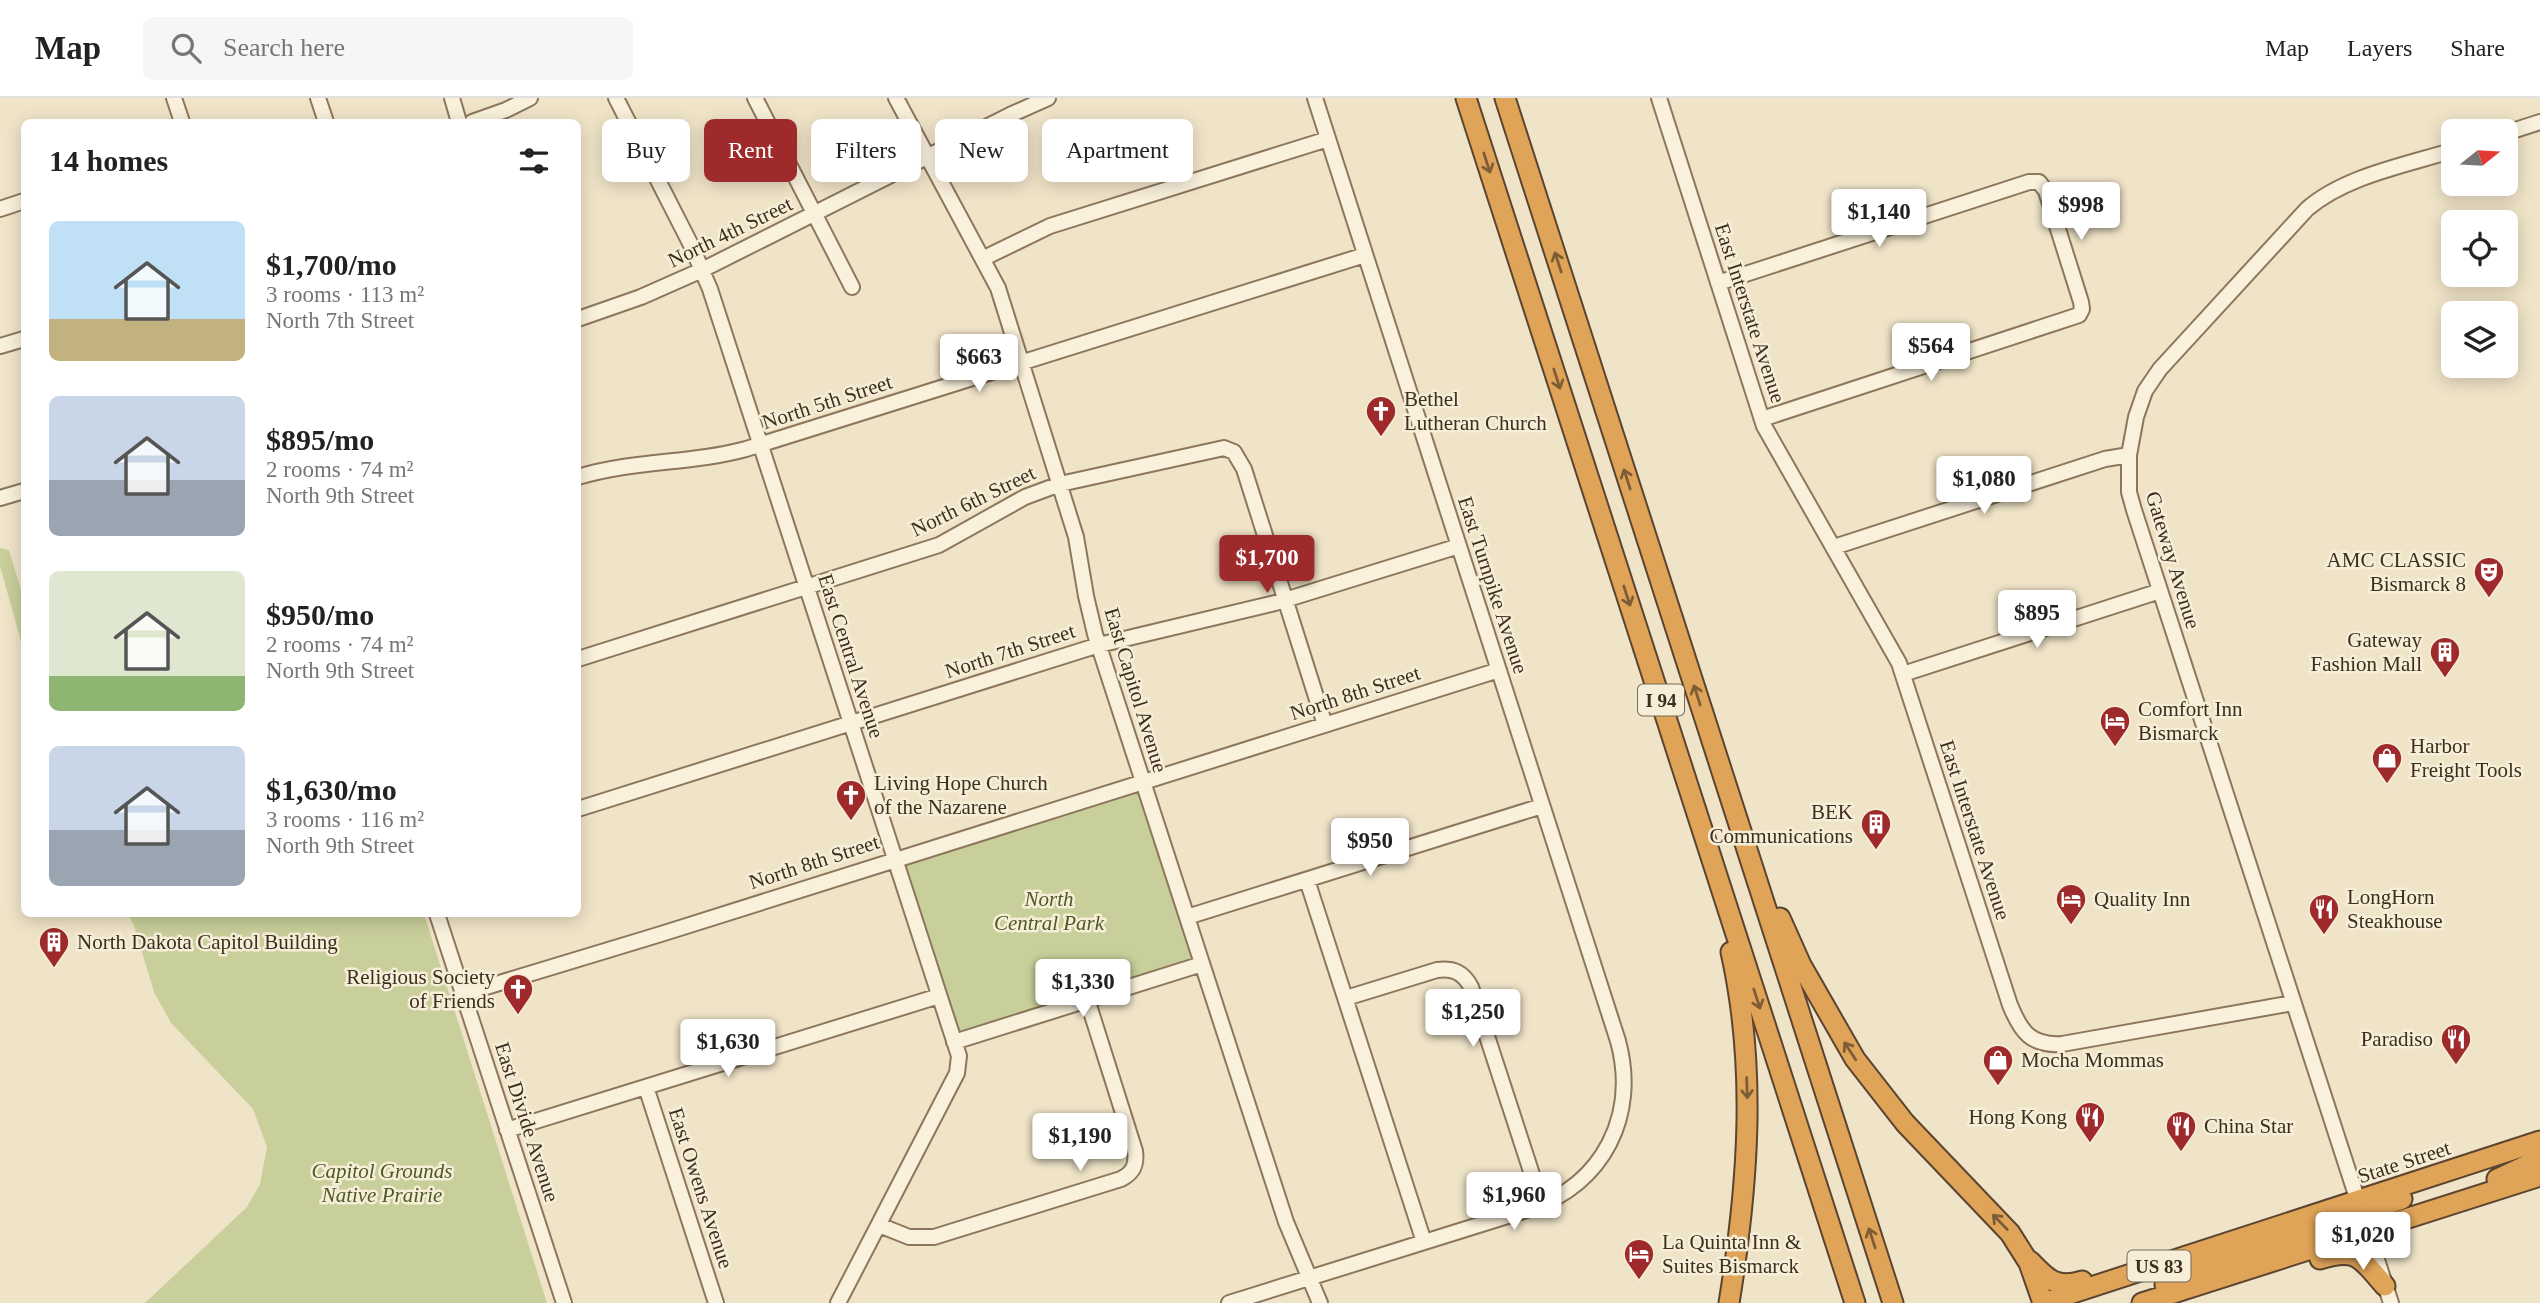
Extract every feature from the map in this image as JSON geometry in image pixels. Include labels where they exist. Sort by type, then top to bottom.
[{"type":"highway","name":"I 94","points":[[1466,98],[1855,1303]]},
{"type":"highway","name":"I 94","points":[[1505,98],[1893,1303]]},
{"type":"highway","points":[[1649,665],[1730,951],[1741,1011],[1747,1076],[1747,1134],[1742,1214],[1729,1303]]},
{"type":"highway","points":[[1706,724],[1764,881],[1801,965],[1844,1042],[1892,1108],[2010,1233],[2024,1254],[2049,1279],[2060,1284],[2074,1283],[2287,1216],[2315,1216]]},
{"type":"highway","name":"State Street","points":[[2043,1303],[2540,1141]]},
{"type":"highway","points":[[2368,1231],[2371,1217],[2384,1205],[2513,1162],[2540,1150]]},
{"type":"highway","points":[[2457,1203],[2540,1159]]},
{"type":"highway","name":"US 83","points":[[2141,1303],[2540,1176]]},
{"type":"highway","points":[[2132,1303],[2204,1267],[2345,1220],[2352,1215],[2359,1201]]},
{"type":"highway","points":[[2168,1303],[2216,1292],[2343,1252],[2364,1262],[2388,1295]]},
{"type":"highway","points":[[2024,1254],[2043,1303]]},
{"type":"street","points":[[174,98],[181,119]]},
{"type":"street","points":[[318,98],[325,119]]},
{"type":"street","points":[[452,98],[458,119]]},
{"type":"street","points":[[480,119],[530,98]]},
{"type":"street","name":"East Central Avenue","points":[[615,98],[702,270],[761,445],[959,1062],[957,1073],[838,1303]]},
{"type":"street","points":[[755,98],[852,287]]},
{"type":"street","name":"East Capitol Avenue","points":[[896,98],[998,288],[1076,537],[1088,608],[1098,645],[1286,1222],[1320,1303]]},
{"type":"street","name":"North 4th Street","points":[[581,318],[642,297],[702,270],[1048,98]]},
{"type":"street","name":"East Turnpike Avenue","points":[[1229,1303],[1542,1205],[1578,1182],[1603,1155],[1619,1119],[1625,1086],[1618,1041],[1315,98]]},
{"type":"street","name":"East Interstate Avenue","points":[[1659,98],[1762,419],[1889,642],[1903,674],[2010,1005],[2019,1024],[2032,1039],[2041,1043],[2062,1044],[2293,1003]]},
{"type":"street","points":[[2518,129],[2540,122]]},
{"type":"street","points":[[984,258],[1050,226],[1328,139]]},
{"type":"street","name":"Gateway Avenue","points":[[2293,1003],[2131,501],[2128,483],[2129,455],[2136,417],[2151,381],[2307,209],[2342,186],[2441,154]]},
{"type":"street","points":[[1718,283],[2033,181],[2039,182],[2046,191],[2081,302],[2081,313],[2071,319],[1762,419]]},
{"type":"street","points":[[0,209],[21,202]]},
{"type":"street","name":"North 5th Street","points":[[581,476],[618,466],[719,455],[761,445],[1365,255]]},
{"type":"street","points":[[0,346],[21,340]]},
{"type":"street","name":"North 6th Street","points":[[581,658],[947,542],[1026,496],[1060,484],[1209,450],[1230,449],[1242,462],[1287,600]]},
{"type":"street","points":[[1833,547],[2105,459],[2129,455]]},
{"type":"street","points":[[0,498],[21,492]]},
{"type":"street","name":"North 7th Street","points":[[581,808],[1098,645],[1287,600],[1459,546]]},
{"type":"street","points":[[1903,674],[2160,592]]},
{"type":"street","points":[[1287,600],[1325,725]]},
{"type":"street","name":"North 8th Street","points":[[463,994],[1499,670]]},
{"type":"street","points":[[1187,917],[1542,806]]},
{"type":"street","points":[[1307,880],[1424,1242]]},
{"type":"street","name":"East Divide Avenue","points":[[438,917],[564,1303]]},
{"type":"street","points":[[954,1042],[1202,964]]},
{"type":"street","points":[[1346,998],[1437,970],[1451,969],[1464,975],[1471,986],[1542,1205]]},
{"type":"street","points":[[507,1130],[939,996]]},
{"type":"street","points":[[879,1225],[909,1237],[934,1237],[1130,1174],[1135,1164],[1135,1151],[1087,999]]},
{"type":"street","points":[[2293,1003],[2388,1295]]},
{"type":"street","name":"East Owens Avenue","points":[[646,1087],[716,1303]]},
{"type":"green space","points":[[0,548],[9,550],[21,590],[21,641],[0,566]]},
{"type":"green space","name":"North Central Park","points":[[1143,781],[1202,964],[954,1042],[895,859]]},
{"type":"green space","name":"Capitol Grounds Native Prairie","points":[[130,917],[425,917],[547,1303],[145,1303],[247,1207],[260,1184],[267,1147],[253,1109],[171,1023],[154,992]]},
{"type":"place","name":"Bethel Lutheran Church","points":[[1381,438]]},
{"type":"place","name":"AMC CLASSIC Bismarck 8","points":[[2489,599]]},
{"type":"place","name":"Gateway Fashion Mall","points":[[2445,679]]},
{"type":"place","name":"Comfort Inn Bismarck","points":[[2115,748]]},
{"type":"place","name":"Harbor Freight Tools","points":[[2387,785]]},
{"type":"place","name":"Living Hope Church of the Nazarene","points":[[851,822]]},
{"type":"place","name":"BEK Communications","points":[[1876,851]]},
{"type":"place","name":"Quality Inn","points":[[2071,926]]},
{"type":"place","name":"LongHorn Steakhouse","points":[[2324,936]]},
{"type":"place","name":"North Dakota Capitol Building","points":[[54,969]]},
{"type":"place","name":"Religious Society of Friends","points":[[518,1016]]},
{"type":"place","name":"Paradiso","points":[[2456,1066]]},
{"type":"place","name":"Mocha Mommas","points":[[1998,1087]]},
{"type":"place","name":"Hong Kong","points":[[2090,1144]]},
{"type":"place","name":"China Star","points":[[2181,1153]]},
{"type":"place","name":"La Quinta Inn & Suites Bismarck","points":[[1639,1281]]}]
